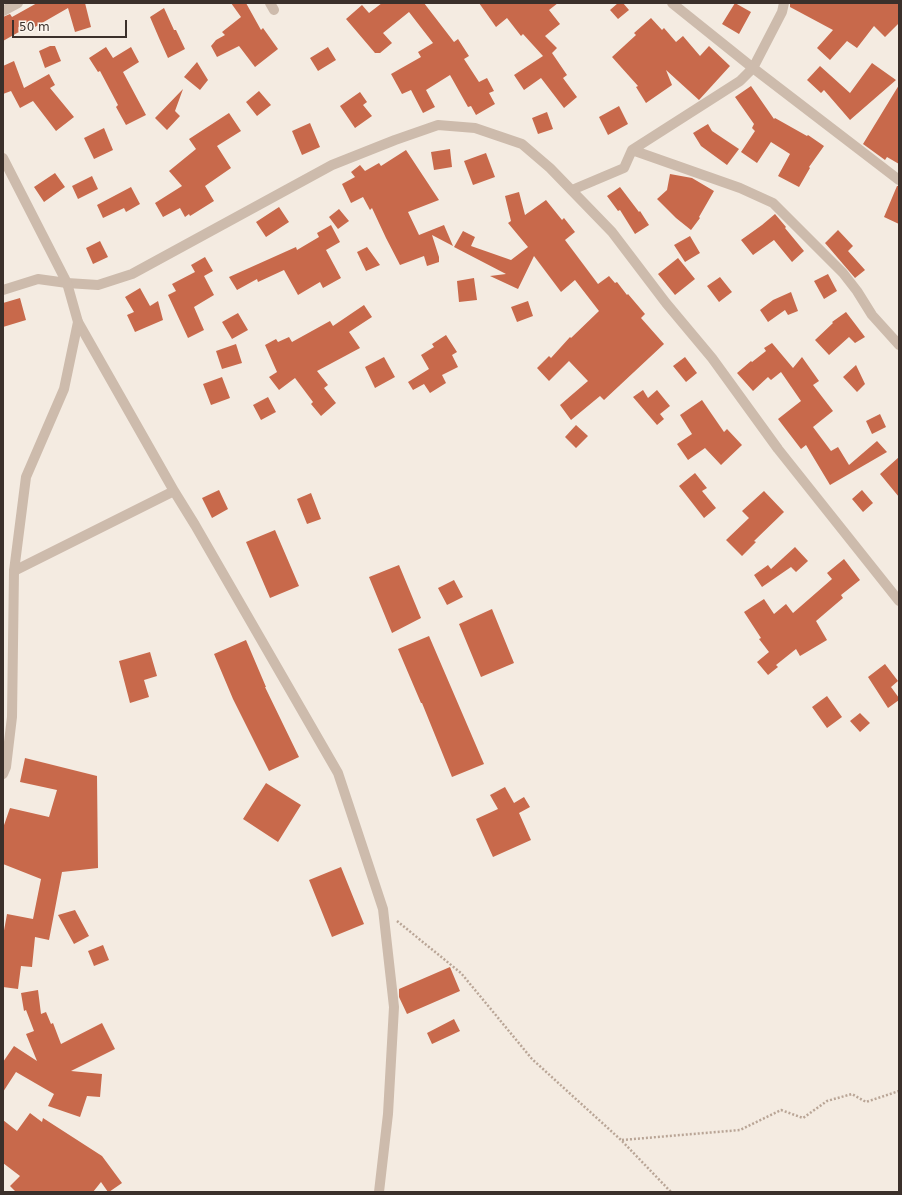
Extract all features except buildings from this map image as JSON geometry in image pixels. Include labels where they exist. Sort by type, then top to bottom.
[{"type":"street","points":[[3,11],[18,3]]},
{"type":"street","points":[[672,3],[753,68],[899,180]]},
{"type":"street","points":[[572,190],[624,168],[632,150],[740,81],[753,68],[782,12],[784,3]]},
{"type":"street","points":[[3,290],[38,279],[98,285],[132,274],[332,165],[438,125],[475,128],[522,144],[550,168],[612,232],[666,303],[712,358],[778,450],[899,601]]},
{"type":"street","points":[[632,150],[740,188],[773,204],[843,273],[857,291],[872,315],[899,345]]},
{"type":"street","points":[[3,158],[67,283],[78,322],[338,774],[383,909],[394,1007],[388,1114],[379,1192]]},
{"type":"street","points":[[3,774],[6,767],[12,717],[14,571],[26,477],[64,389],[78,322]]},
{"type":"street","points":[[14,571],[174,491]]},
{"type":"path","points":[[383,909],[461,973],[532,1059],[621,1140],[670,1192]]},
{"type":"path","points":[[621,1140],[740,1130],[781,1110],[803,1118],[827,1101],[852,1094],[866,1102],[899,1092]]}]
